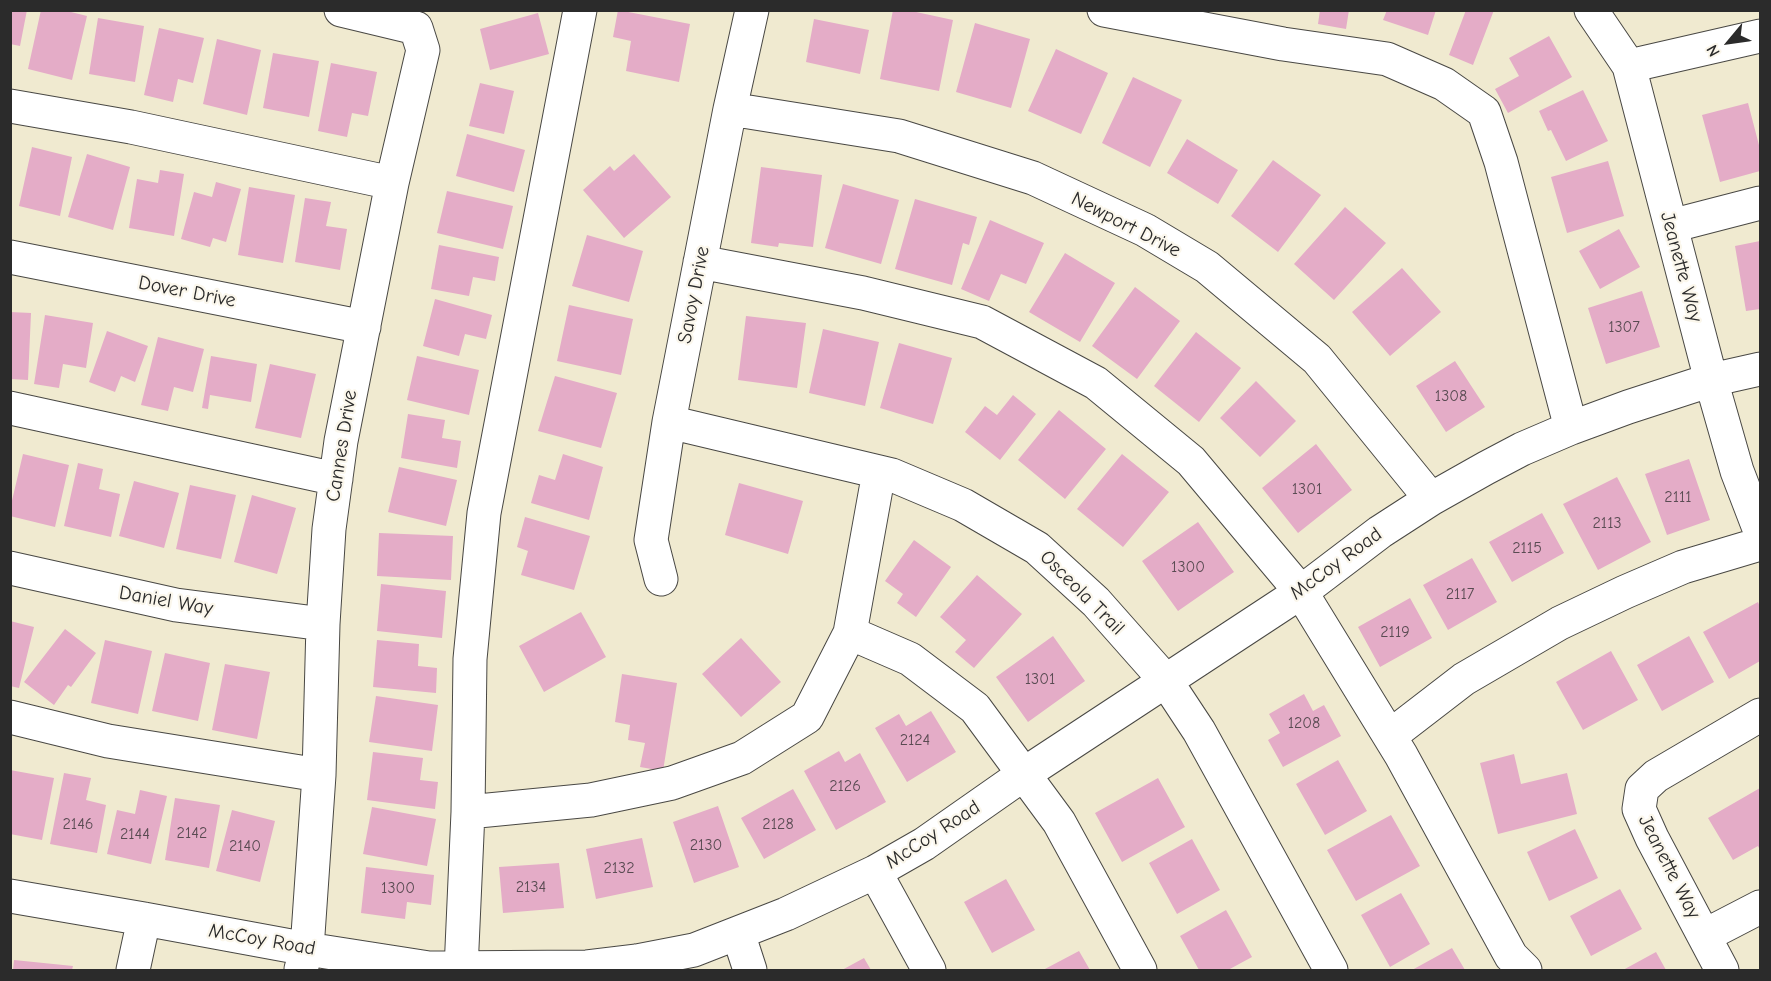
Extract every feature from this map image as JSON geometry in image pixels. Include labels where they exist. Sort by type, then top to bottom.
[{"type":"street","points":[[462,969],[468,812],[470,659],[484,513],[580,10]]},
{"type":"street","name":"Savoy Drive","points":[[661,579],[651,540],[669,422],[730,109],[752,10]]},
{"type":"street","points":[[1104,10],[1283,44],[1387,59],[1444,84],[1484,112],[1501,162],[1571,428]]},
{"type":"street","name":"Jeanette Way","points":[[1591,10],[1629,66],[1711,380],[1737,471],[1761,531]]},
{"type":"street","name":"Cannes Drive","points":[[304,960],[319,775],[323,624],[329,529],[341,441],[392,183],[423,50],[416,28],[359,12]]},
{"type":"street","points":[[1629,66],[1761,36]]},
{"type":"street","points":[[10,106],[131,127],[392,183]]},
{"type":"street","name":"Newport Drive","points":[[730,109],[899,136],[1033,178],[1145,230],[1207,267],[1317,359],[1431,499]]},
{"type":"street","points":[[1671,226],[1761,203]]},
{"type":"street","name":"Dover Drive","points":[[10,257],[364,327]]},
{"type":"street","points":[[700,262],[863,293],[982,322],[1096,383],[1191,461],[1300,591],[1401,755],[1511,956],[1525,970]]},
{"type":"street","name":"McCoy Road","points":[[10,896],[144,919],[304,960],[429,968],[588,969],[694,950],[786,914],[875,872],[924,844],[1024,774],[1300,591],[1380,531],[1431,499],[1522,449],[1628,407],[1711,380],[1761,369]]},
{"type":"street","points":[[10,408],[336,479]]},
{"type":"street","name":"Osceola Trail","points":[[669,422],[892,475],[963,505],[1037,548],[1096,602],[1166,681],[1199,731],[1331,970]]},
{"type":"street","points":[[468,812],[591,800],[672,783],[742,758],[807,717],[850,633],[879,472]]},
{"type":"street","points":[[1390,736],[1464,679],[1560,623],[1683,567],[1761,544]]},
{"type":"street","name":"Daniel Way","points":[[10,568],[176,605],[323,624]]},
{"type":"street","points":[[850,633],[910,658],[975,708],[1059,822],[1140,970]]},
{"type":"street","name":"Jeanette Way","points":[[1722,970],[1639,809],[1642,789],[1656,776],[1761,715]]},
{"type":"street","points":[[10,717],[108,741],[319,775]]},
{"type":"street","points":[[875,872],[929,970]]},
{"type":"street","points":[[1704,936],[1761,907]]},
{"type":"street","points":[[133,970],[144,919]]},
{"type":"street","points":[[738,933],[750,970]]},
{"type":"building","points":[[10,10],[27,10],[20,46],[10,44]]},
{"type":"building","points":[[41,10],[63,10],[87,16],[72,80],[28,69]]},
{"type":"building","points":[[618,10],[690,24],[679,82],[626,71],[631,41],[613,37]]},
{"type":"building","points":[[893,10],[907,10],[953,20],[939,91],[880,79]]},
{"type":"building","points":[[1320,10],[1349,10],[1346,29],[1318,24]]},
{"type":"building","points":[[1387,10],[1436,10],[1428,35],[1383,20]]},
{"type":"building","points":[[1466,10],[1494,10],[1473,65],[1449,55]]},
{"type":"building","points":[[538,13],[549,54],[490,70],[480,29]]},
{"type":"building","points":[[98,18],[144,26],[135,82],[89,74]]},
{"type":"building","points":[[814,19],[869,30],[860,74],[806,62]]},
{"type":"building","points":[[975,23],[1030,39],[1011,108],[956,92]]},
{"type":"building","points":[[159,28],[204,38],[193,83],[178,79],[173,102],[144,95]]},
{"type":"building","points":[[1549,36],[1572,77],[1508,113],[1495,89],[1519,76],[1509,58]]},
{"type":"building","points":[[217,39],[261,50],[247,115],[203,104]]},
{"type":"building","points":[[1056,49],[1108,73],[1081,134],[1028,111]]},
{"type":"building","points":[[273,53],[319,61],[309,117],[263,108]]},
{"type":"building","points":[[331,63],[377,72],[368,116],[352,113],[347,137],[318,131]]},
{"type":"building","points":[[1133,77],[1182,100],[1150,167],[1102,143]]},
{"type":"building","points":[[480,83],[514,91],[504,134],[469,126]]},
{"type":"building","points":[[1583,90],[1608,141],[1566,161],[1539,111]]},
{"type":"building","points":[[1748,103],[1760,149],[1760,171],[1720,182],[1702,115]]},
{"type":"building","points":[[467,134],[525,150],[514,192],[456,176]]},
{"type":"building","points":[[1187,139],[1238,170],[1218,204],[1167,173]]},
{"type":"building","points":[[32,147],[72,157],[60,216],[19,206]]},
{"type":"building","points":[[87,154],[130,167],[113,230],[68,217]]},
{"type":"building","points":[[634,154],[671,197],[624,238],[583,190],[610,166],[614,171]]},
{"type":"building","points":[[1273,160],[1321,195],[1278,252],[1231,216]]},
{"type":"building","points":[[1608,161],[1624,216],[1567,233],[1551,177]]},
{"type":"building","points":[[761,167],[822,175],[813,247],[779,243],[778,247],[751,243]]},
{"type":"building","points":[[160,170],[184,174],[174,236],[129,228],[137,179],[158,183]]},
{"type":"building","points":[[216,182],[241,189],[226,242],[213,238],[210,247],[181,239],[194,192],[212,197]]},
{"type":"building","points":[[843,184],[899,200],[881,264],[825,248]]},
{"type":"building","points":[[249,187],[295,195],[283,263],[238,255]]},
{"type":"building","points":[[447,191],[513,206],[503,249],[437,233]]},
{"type":"building","points":[[305,198],[331,202],[326,226],[347,229],[340,270],[295,262]]},
{"type":"building","points":[[915,199],[977,217],[969,245],[963,243],[952,285],[895,269]]},
{"type":"building","points":[[1345,207],[1386,243],[1334,300],[1294,264]]},
{"type":"building","points":[[990,220],[1044,243],[1026,284],[1001,274],[989,301],[961,289]]},
{"type":"building","points":[[1619,229],[1640,267],[1600,289],[1579,251]]},
{"type":"building","points":[[587,235],[643,251],[629,302],[572,286]]},
{"type":"building","points":[[1760,241],[1760,309],[1746,311],[1735,246]]},
{"type":"building","points":[[439,245],[499,257],[495,281],[473,277],[469,296],[431,289]]},
{"type":"building","points":[[1065,253],[1115,283],[1080,342],[1029,312]]},
{"type":"building","points":[[1402,268],[1441,312],[1390,356],[1352,312]]},
{"type":"building","points":[[1135,287],[1180,321],[1137,379],[1092,346]]},
{"type":"building","points":[[1642,291],[1660,347],[1606,364],[1588,308]]},
{"type":"building","points":[[435,299],[492,315],[486,339],[465,334],[459,356],[423,346]]},
{"type":"building","points":[[569,305],[633,319],[621,375],[557,361]]},
{"type":"building","points":[[10,312],[31,313],[28,380],[10,379]]},
{"type":"building","points":[[45,315],[93,323],[86,368],[63,364],[59,388],[34,384]]},
{"type":"building","points":[[746,316],[806,323],[797,388],[738,380]]},
{"type":"building","points":[[823,329],[879,342],[865,406],[809,393]]},
{"type":"building","points":[[107,331],[148,346],[135,382],[121,376],[115,392],[89,382]]},
{"type":"building","points":[[1196,332],[1241,368],[1199,422],[1154,386]]},
{"type":"building","points":[[158,337],[204,349],[193,392],[174,387],[168,411],[141,405]]},
{"type":"building","points":[[899,343],[952,358],[933,424],[880,408]]},
{"type":"building","points":[[211,356],[257,364],[251,402],[210,395],[208,409],[202,408]]},
{"type":"building","points":[[417,356],[479,370],[469,415],[407,400]]},
{"type":"building","points":[[1455,361],[1485,407],[1446,432],[1416,386]]},
{"type":"building","points":[[270,364],[316,374],[301,438],[255,428]]},
{"type":"building","points":[[555,376],[617,393],[601,448],[538,431]]},
{"type":"building","points":[[1256,381],[1296,421],[1260,457],[1220,418]]},
{"type":"building","points":[[1013,395],[1036,414],[1000,460],[965,432],[985,406],[997,415]]},
{"type":"building","points":[[1059,410],[1106,449],[1065,499],[1018,460]]},
{"type":"building","points":[[408,414],[445,420],[442,438],[461,441],[457,468],[401,458]]},
{"type":"building","points":[[1316,444],[1352,490],[1298,533],[1262,488]]},
{"type":"building","points":[[23,454],[69,465],[55,527],[10,516]]},
{"type":"building","points":[[563,454],[603,467],[589,520],[531,503],[539,475],[555,480]]},
{"type":"building","points":[[1122,454],[1169,492],[1123,547],[1077,509]]},
{"type":"building","points":[[1689,459],[1710,520],[1667,535],[1645,474]]},
{"type":"building","points":[[78,463],[103,469],[99,489],[120,494],[111,537],[64,526]]},
{"type":"building","points":[[399,467],[457,480],[446,526],[388,512]]},
{"type":"building","points":[[1617,477],[1651,542],[1598,570],[1563,504]]},
{"type":"building","points":[[134,481],[179,493],[164,548],[119,536]]},
{"type":"building","points":[[739,483],[803,501],[788,554],[725,535]]},
{"type":"building","points":[[190,485],[236,495],[221,559],[176,549]]},
{"type":"building","points":[[252,495],[296,508],[277,574],[234,562]]},
{"type":"building","points":[[1542,513],[1564,553],[1512,582],[1489,542]]},
{"type":"building","points":[[525,517],[590,536],[574,590],[521,575],[528,551],[517,547]]},
{"type":"building","points":[[1198,522],[1234,572],[1178,611],[1142,561]]},
{"type":"building","points":[[379,533],[453,536],[451,580],[377,576]]},
{"type":"building","points":[[914,540],[951,567],[916,617],[897,603],[903,594],[885,581]]},
{"type":"building","points":[[1472,558],[1497,602],[1448,630],[1423,585]]},
{"type":"building","points":[[977,575],[1022,614],[974,668],[955,652],[966,640],[940,617]]},
{"type":"building","points":[[381,584],[446,591],[442,638],[377,631]]},
{"type":"building","points":[[1410,598],[1432,638],[1380,667],[1358,627]]},
{"type":"building","points":[[1758,602],[1760,607],[1760,661],[1729,679],[1703,632]]},
{"type":"building","points":[[581,612],[606,657],[544,692],[519,646]]},
{"type":"building","points":[[10,621],[34,627],[19,688],[10,686]]},
{"type":"building","points":[[65,629],[96,653],[71,687],[68,685],[54,705],[24,682]]},
{"type":"building","points":[[1053,636],[1085,681],[1028,722],[996,677]]},
{"type":"building","points":[[1689,636],[1714,682],[1662,711],[1637,665]]},
{"type":"building","points":[[741,638],[781,682],[741,717],[702,674]]},
{"type":"building","points":[[105,640],[152,651],[138,714],[91,703]]},
{"type":"building","points":[[377,640],[419,644],[418,666],[437,668],[436,693],[373,687]]},
{"type":"building","points":[[1611,651],[1638,700],[1583,730],[1556,682]]},
{"type":"building","points":[[165,653],[210,663],[198,721],[152,711]]},
{"type":"building","points":[[225,664],[270,672],[257,739],[212,730]]},
{"type":"building","points":[[622,674],[677,683],[663,771],[640,767],[645,743],[628,740],[630,725],[615,722]]},
{"type":"building","points":[[1304,694],[1313,711],[1324,705],[1341,736],[1283,767],[1268,740],[1280,733],[1269,714]]},
{"type":"building","points":[[376,696],[438,705],[432,751],[369,742]]},
{"type":"building","points":[[931,711],[956,752],[907,782],[875,728],[899,714],[906,726]]},
{"type":"building","points":[[839,751],[845,762],[860,753],[886,802],[836,830],[804,771]]},
{"type":"building","points":[[373,752],[423,758],[420,780],[438,782],[435,809],[367,800]]},
{"type":"building","points":[[1514,754],[1521,784],[1567,773],[1577,814],[1498,834],[1480,763]]},
{"type":"building","points":[[1338,760],[1367,811],[1325,835],[1296,784]]},
{"type":"building","points":[[10,770],[54,778],[42,840],[10,834]]},
{"type":"building","points":[[64,773],[91,778],[86,800],[106,805],[97,853],[50,844]]},
{"type":"building","points":[[1158,778],[1185,827],[1122,862],[1095,813]]},
{"type":"building","points":[[1760,788],[1760,850],[1758,846],[1733,860],[1708,818]]},
{"type":"building","points":[[793,789],[816,830],[764,859],[741,818]]},
{"type":"building","points":[[140,790],[167,796],[151,864],[107,854],[117,810],[135,814]]},
{"type":"building","points":[[175,798],[220,805],[209,868],[165,860]]},
{"type":"building","points":[[718,806],[739,867],[694,883],[673,822]]},
{"type":"building","points":[[372,807],[436,819],[427,866],[363,854]]},
{"type":"building","points":[[232,810],[275,821],[260,882],[216,871]]},
{"type":"building","points":[[1391,815],[1420,866],[1356,901],[1327,850]]},
{"type":"building","points":[[1575,829],[1598,878],[1549,901],[1527,852]]},
{"type":"building","points":[[642,838],[653,887],[596,899],[586,849]]},
{"type":"building","points":[[1192,839],[1220,890],[1177,914],[1149,863]]},
{"type":"building","points":[[559,863],[564,908],[503,913],[499,867]]},
{"type":"building","points":[[366,867],[434,875],[431,905],[407,902],[405,919],[361,913]]},
{"type":"building","points":[[1006,879],[1035,930],[992,953],[964,902]]},
{"type":"building","points":[[1620,889],[1642,929],[1591,956],[1570,916]]},
{"type":"building","points":[[1401,893],[1430,944],[1390,967],[1361,915]]},
{"type":"building","points":[[1226,910],[1252,957],[1228,970],[1199,970],[1180,936]]},
{"type":"building","points":[[1452,948],[1465,970],[1412,970]]},
{"type":"building","points":[[1079,951],[1090,970],[1043,970]]},
{"type":"building","points":[[1656,952],[1666,970],[1623,970]]},
{"type":"building","points":[[864,958],[871,970],[842,970]]},
{"type":"building","points":[[14,960],[73,966],[72,970],[13,970]]}]
